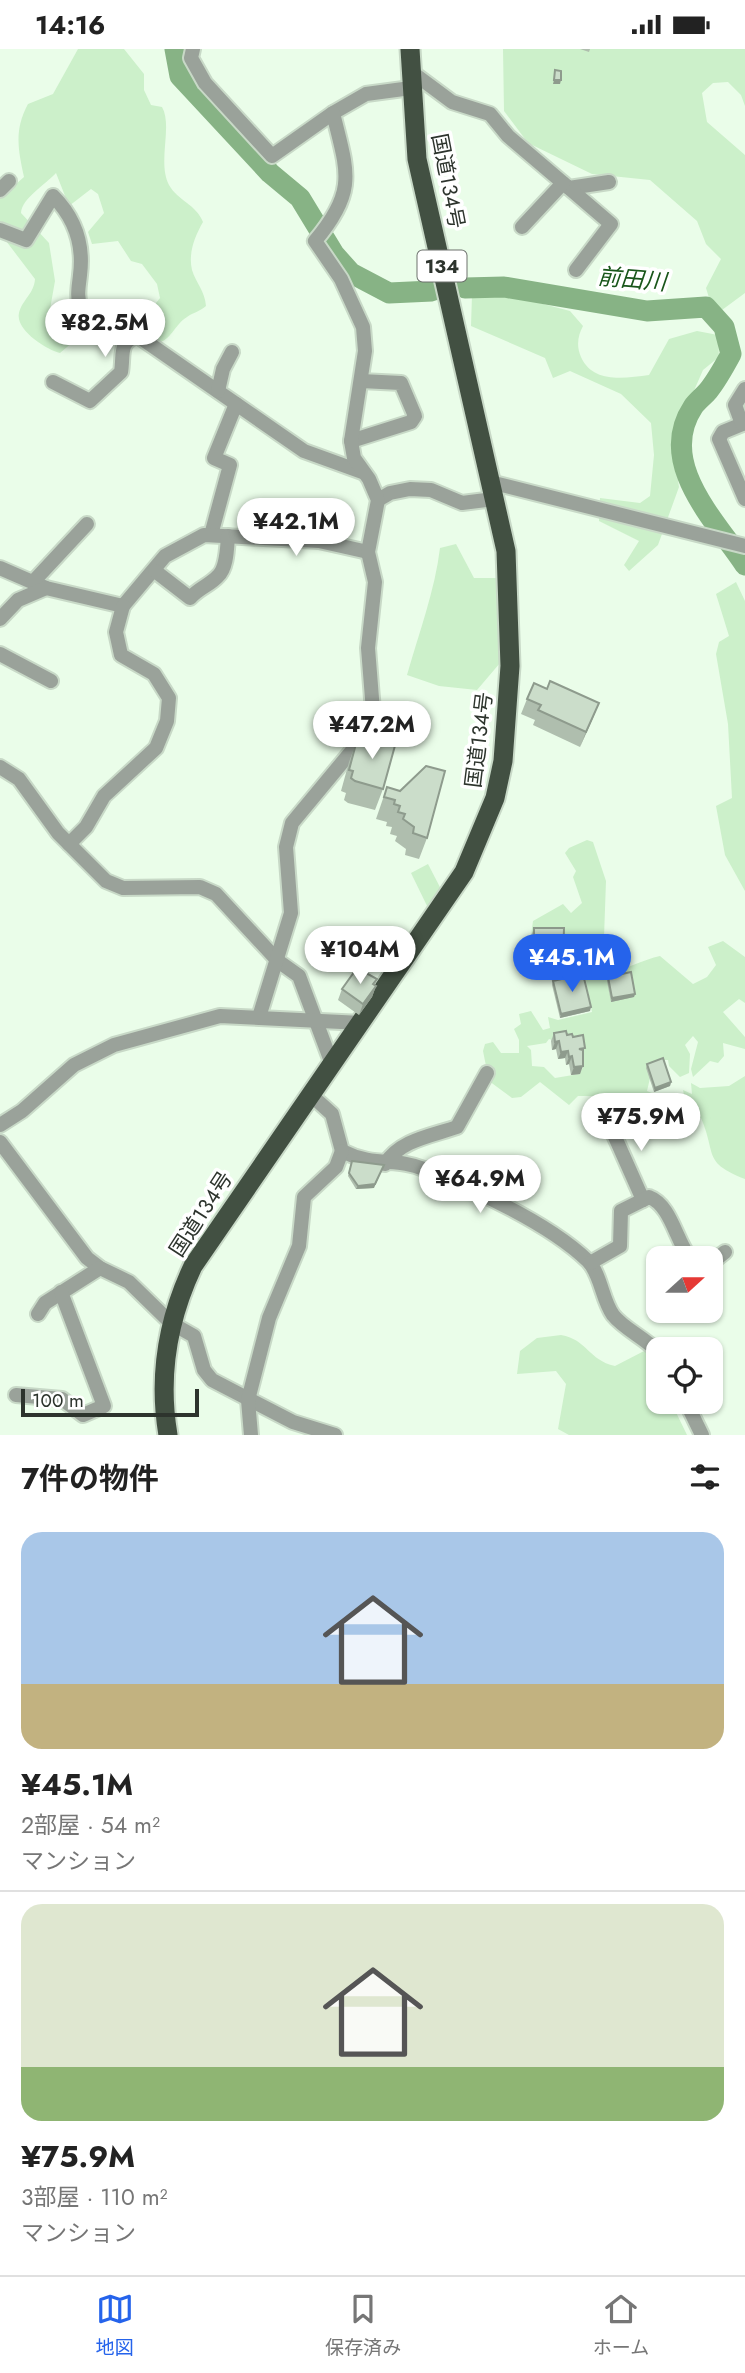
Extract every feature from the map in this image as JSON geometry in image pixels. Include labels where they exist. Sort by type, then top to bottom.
[{"type":"highway","name":"国道134号","points":[[168,1435],[164,1371],[171,1323],[193,1265],[464,872],[495,798],[505,740],[510,612],[506,551],[417,159],[410,49]]},
{"type":"street","points":[[193,49],[191,58],[205,83],[272,156],[333,113],[366,94],[410,79],[452,102],[490,114],[508,136],[611,224],[576,270]]},
{"type":"street","points":[[259,1017],[278,961],[290,913],[286,847],[292,823],[356,747],[369,729],[371,720],[373,692],[368,648],[375,582],[368,552],[378,501],[369,479],[354,458],[351,441],[365,351],[363,327],[341,279],[315,241],[341,202],[348,176],[333,113]]},
{"type":"street","points":[[523,227],[566,185],[608,182]]},
{"type":"street","points":[[0,230],[26,240],[53,196],[71,217],[80,242],[82,263],[78,296],[80,306],[94,320],[138,336],[304,451],[362,472]]},
{"type":"street","points":[[53,382],[90,401],[121,372],[122,346],[129,338],[138,336]]},
{"type":"street","points":[[218,391],[223,369],[232,352]]},
{"type":"street","points":[[351,441],[411,422],[415,416],[401,383],[361,381]]},
{"type":"street","points":[[745,389],[735,405],[743,424],[723,432],[719,439],[745,499]]},
{"type":"street","points":[[211,535],[230,465],[214,458],[236,404]]},
{"type":"street","points":[[378,501],[390,493],[410,489],[431,490],[462,503],[492,490],[743,545]]},
{"type":"street","points":[[0,619],[19,600],[40,585],[87,524]]},
{"type":"street","points":[[69,843],[86,827],[109,790],[156,748],[167,721],[169,698],[154,674],[121,656],[116,632],[123,606],[165,556],[191,540],[211,535],[319,541],[368,552]]},
{"type":"street","points":[[155,571],[190,598],[201,586],[218,576],[224,566],[228,536]]},
{"type":"street","points":[[0,568],[40,585],[123,606]]},
{"type":"street","points":[[0,654],[51,681]]},
{"type":"street","points":[[0,767],[19,779],[69,843],[106,881],[123,888],[200,887],[216,894],[278,961],[299,976],[332,1064]]},
{"type":"street","points":[[0,1125],[22,1111],[74,1065],[114,1045],[220,1016],[362,1023]]},
{"type":"street","points":[[385,1164],[392,1153],[402,1146],[457,1127],[487,1073]]},
{"type":"street","points":[[251,1435],[248,1400],[269,1318],[299,1246],[304,1197],[336,1167],[342,1151],[332,1115],[311,1095]]},
{"type":"street","points":[[607,1119],[643,1201]]},
{"type":"street","points":[[0,1142],[77,1247],[100,1268],[130,1282],[171,1323],[194,1336],[204,1370],[212,1380],[293,1422],[335,1435]]},
{"type":"street","points":[[342,1151],[359,1160],[385,1164],[410,1163],[446,1178],[550,1233],[590,1263],[613,1315],[646,1339]]},
{"type":"street","points":[[590,1263],[620,1246],[621,1211],[643,1201],[655,1199],[665,1211],[680,1246]]},
{"type":"street","points":[[38,1314],[46,1303],[100,1268]]},
{"type":"street","points":[[16,1395],[62,1399],[83,1415],[103,1406],[61,1293]]},
{"type":"street","points":[[692,1414],[702,1435]]},
{"type":"green space","points":[[78,49],[124,49],[144,74],[144,90],[151,105],[162,107],[165,115],[164,166],[169,185],[196,211],[203,222],[193,245],[191,264],[206,306],[183,320],[162,342],[157,343],[144,333],[140,323],[160,298],[157,284],[142,264],[131,261],[118,241],[92,244],[88,232],[104,213],[98,194],[91,189],[69,206],[56,173],[25,202],[21,213],[49,243],[55,281],[47,326],[59,336],[77,330],[81,335],[60,353],[33,338],[19,319],[21,308],[35,279],[0,233],[0,198],[24,177],[19,131],[28,104],[53,94]]},
{"type":"green space","points":[[503,49],[745,49],[745,106],[741,95],[728,82],[713,83],[702,93],[707,122],[745,155],[745,293],[722,310],[710,301],[706,288],[721,259],[706,244],[697,221],[650,180],[592,174],[528,143],[504,111]]},
{"type":"green space","points":[[498,292],[570,311],[583,326],[578,349],[586,366],[593,372],[610,377],[649,375],[669,339],[697,331],[718,335],[719,357],[703,370],[672,441],[679,487],[658,545],[629,571],[624,565],[639,541],[599,521],[600,498],[640,503],[650,496],[654,455],[651,423],[621,394],[570,371],[553,378],[545,358],[471,326],[472,295]]},
{"type":"green space","points":[[456,544],[474,578],[503,578],[500,663],[477,690],[439,686],[407,675],[431,596],[440,548]]},
{"type":"green space","points":[[736,582],[745,601],[745,891],[725,855],[716,806],[732,798],[728,724],[716,654],[719,642],[729,636],[716,594]]},
{"type":"green space","points":[[587,840],[593,842],[606,881],[604,937],[531,936],[533,921],[563,904],[571,913],[582,903],[573,877],[576,871],[565,853],[569,848]]},
{"type":"green space","points":[[428,864],[444,895],[431,914],[411,873]]},
{"type":"green space","points":[[565,939],[599,940],[602,954],[613,968],[660,956],[693,984],[707,977],[716,965],[708,947],[723,941],[745,957],[745,1003],[739,999],[723,1012],[745,1037],[745,1049],[723,1043],[724,1056],[718,1063],[710,1061],[693,1077],[691,1069],[698,1042],[693,1036],[685,1045],[690,1054],[689,1073],[680,1077],[669,1066],[668,1060],[662,1060],[650,1078],[647,1091],[664,1098],[675,1109],[674,1097],[685,1099],[683,1090],[692,1094],[691,1083],[700,1088],[729,1086],[745,1076],[745,1179],[716,1162],[701,1118],[659,1126],[623,1100],[578,1096],[569,1105],[540,1082],[521,1097],[512,1098],[489,1081],[483,1051],[485,1044],[493,1042],[501,1053],[519,1053],[519,1040],[514,1029],[521,1024],[519,1014],[531,1011],[543,1030],[550,1028],[548,1017],[558,1020],[592,1012],[585,976],[567,976]],"holes":[[[549,1039],[584,1051],[584,1066],[579,1074],[555,1078],[544,1067],[532,1066],[531,1050],[527,1046],[546,1043]]]},
{"type":"green space","points":[[561,1335],[570,1338],[599,1359],[615,1366],[646,1350],[646,1414],[677,1414],[687,1435],[569,1435],[558,1429],[566,1384],[556,1371],[517,1374],[520,1351],[537,1338]]},
{"type":"building","points":[[555,70],[561,71],[561,80],[554,80]]},
{"type":"building","points":[[550,681],[599,703],[586,732],[538,710],[541,705],[527,699],[534,683],[547,689]]},
{"type":"building","points":[[368,734],[396,742],[383,789],[351,778],[353,771],[349,770],[357,740],[362,742]]},
{"type":"building","points":[[426,766],[445,771],[427,838],[413,833],[414,827],[403,819],[405,814],[398,812],[400,806],[394,804],[395,800],[384,797],[387,787],[400,791]]},
{"type":"building","points":[[534,928],[564,928],[563,962],[560,961],[560,965],[540,965],[540,947],[534,947]]},
{"type":"building","points":[[357,968],[377,979],[373,984],[376,986],[363,1004],[342,989]]},
{"type":"building","points":[[631,972],[635,994],[612,998],[608,977]]},
{"type":"building","points":[[583,974],[591,1007],[561,1014],[553,981]]},
{"type":"building","points":[[566,1031],[567,1035],[572,1034],[573,1037],[583,1035],[585,1048],[579,1049],[583,1050],[583,1066],[574,1067],[572,1056],[569,1057],[568,1051],[561,1052],[559,1041],[555,1042],[554,1033]]},
{"type":"building","points":[[663,1058],[671,1082],[655,1088],[647,1064]]},
{"type":"building","points":[[352,1161],[384,1165],[375,1184],[358,1186],[349,1173]]},
{"type":"waterway","name":"前田川","points":[[175,49],[180,76],[270,173],[300,198],[334,254],[351,273],[389,293],[432,291]]},
{"type":"waterway","name":"前田川","points":[[465,288],[504,287],[647,311],[706,307],[724,327],[731,354],[711,387],[693,407],[683,428],[681,449],[694,491],[745,565]]}]
